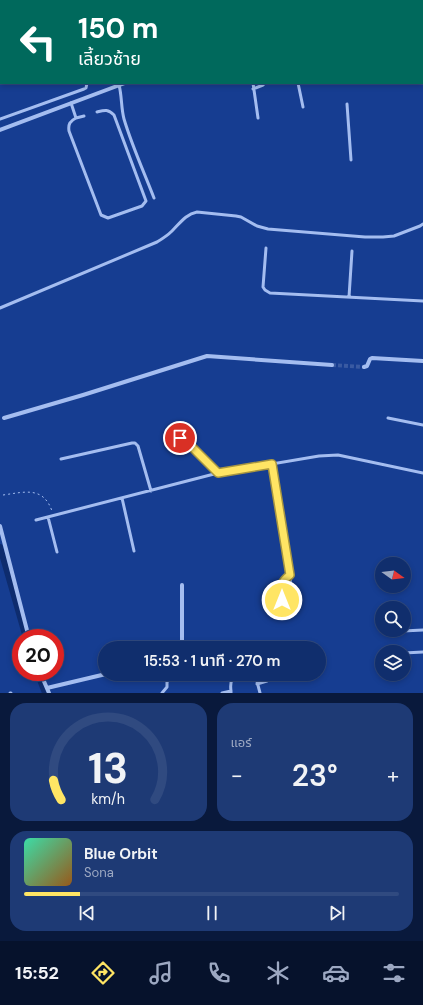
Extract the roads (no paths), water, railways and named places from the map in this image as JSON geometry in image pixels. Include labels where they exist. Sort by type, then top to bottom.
[{"type":"street","points":[[0,130],[122,84]]},
{"type":"street","points":[[4,418],[207,356],[332,365]]},
{"type":"street","points":[[364,367],[367,366],[372,358],[423,361]]},
{"type":"street","points":[[0,526],[27,629]]},
{"type":"street","points":[[182,585],[182,641]]},
{"type":"street","points":[[47,688],[98,676]]},
{"type":"street","points":[[44,681],[49,693]]},
{"type":"lane","points":[[0,119],[84,89],[86,88],[87,84]]},
{"type":"lane","points":[[252,84],[258,118]]},
{"type":"lane","points":[[253,89],[264,84]]},
{"type":"lane","points":[[298,84],[303,107]]},
{"type":"lane","points":[[119,85],[121,92],[121,106],[125,121],[154,198]]},
{"type":"lane","points":[[53,100],[56,108]]},
{"type":"lane","points":[[71,103],[76,118]]},
{"type":"lane","points":[[347,104],[351,160]]},
{"type":"lane","points":[[84,116],[71,121],[69,124],[69,132],[101,215],[108,218],[142,206],[146,201],[114,115],[109,110],[97,112]]},
{"type":"lane","points":[[0,308],[157,242],[192,213],[198,212],[241,217],[257,226],[268,229],[365,237],[394,236],[423,224]]},
{"type":"lane","points":[[266,248],[263,287],[270,293],[423,301]]},
{"type":"lane","points":[[349,297],[352,251]]},
{"type":"lane","points":[[388,418],[423,426]]},
{"type":"lane","points":[[190,445],[186,448],[181,446],[179,442],[180,438],[184,436],[189,437],[191,441],[190,445],[218,473]]},
{"type":"lane","points":[[61,458],[135,443],[138,446],[151,491]]},
{"type":"lane","points":[[36,520],[218,473],[319,456],[338,455],[423,473]]},
{"type":"lane","points":[[272,464],[293,598]]},
{"type":"lane","points":[[122,498],[134,551]]},
{"type":"lane","points":[[48,517],[57,552]]},
{"type":"lane","points":[[283,610],[281,584],[283,580],[290,575]]},
{"type":"lane","points":[[411,631],[423,630]]},
{"type":"lane","points":[[411,653],[423,652]]},
{"type":"lane","points":[[162,693],[167,687],[168,681]]},
{"type":"lane","points":[[222,693],[231,692],[231,681]]},
{"type":"lane","points":[[257,681],[260,693]]},
{"type":"lane","points":[[258,684],[267,681]]},
{"type":"waterway","points":[[0,547],[23,629]]},
{"type":"waterway","points":[[40,681],[45,693]]},
{"type":"tunnel","points":[[332,365],[364,367]]}]
